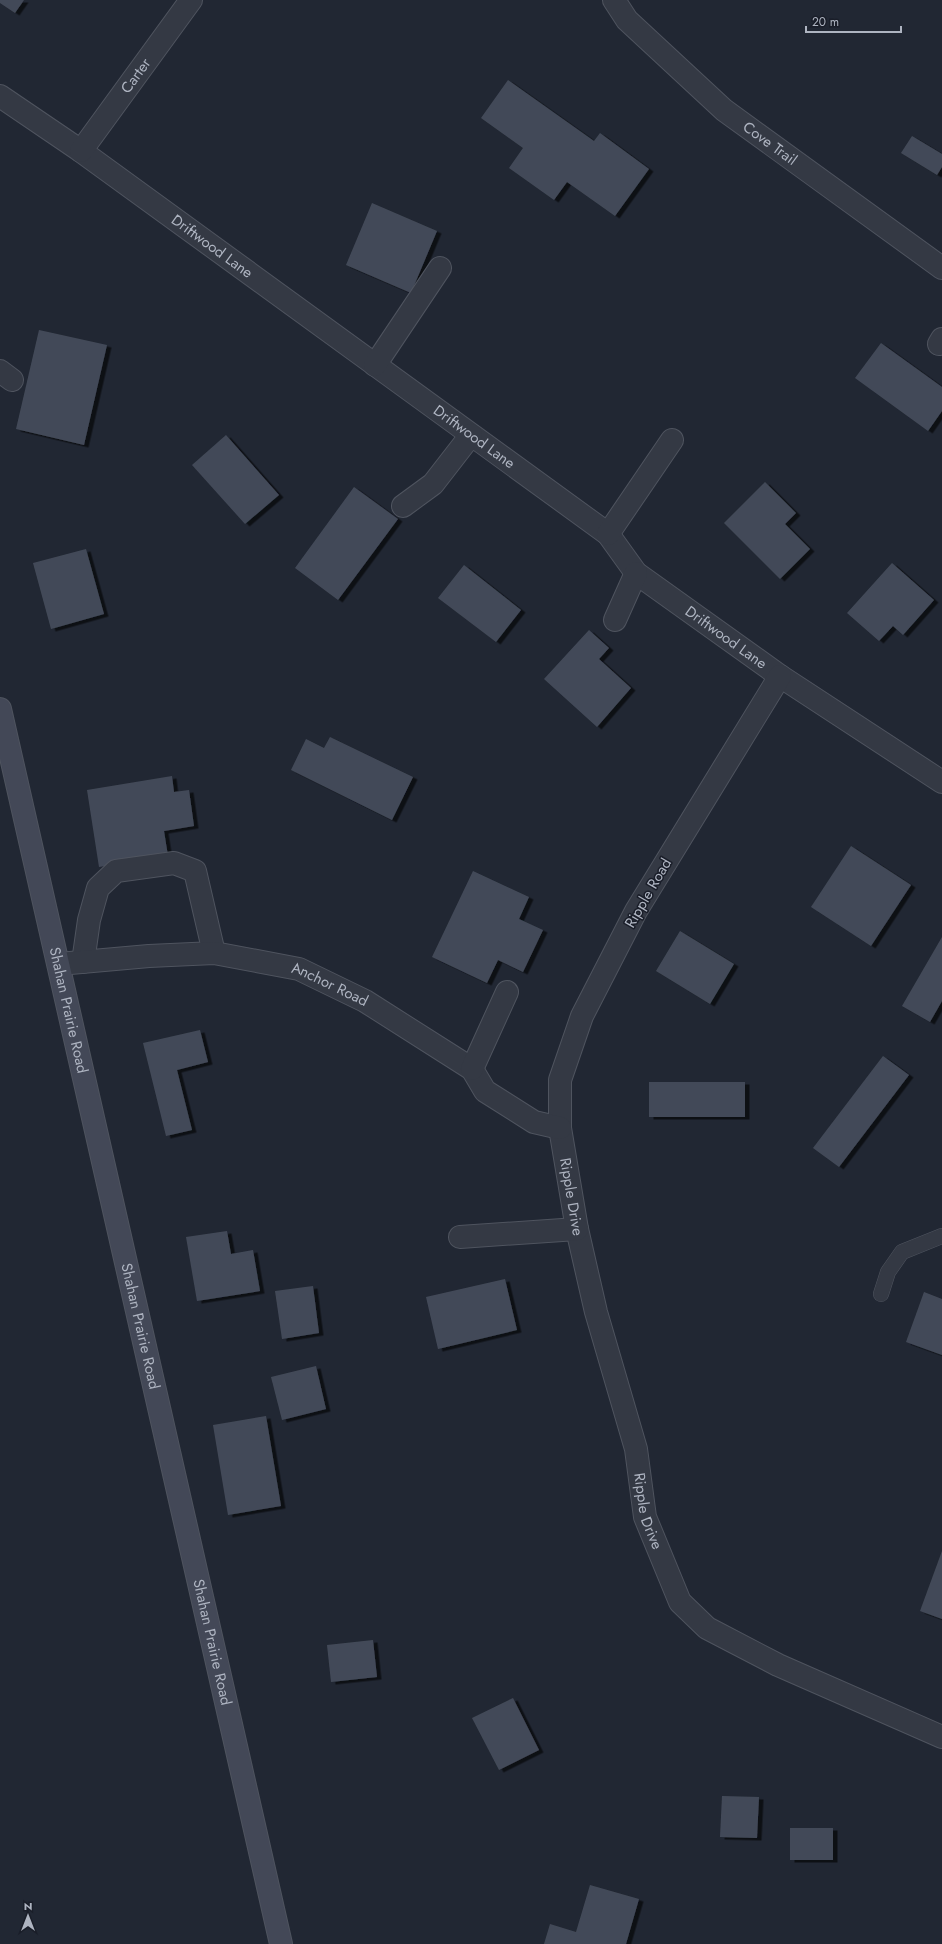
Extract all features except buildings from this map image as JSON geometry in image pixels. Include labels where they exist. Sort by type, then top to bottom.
[{"type":"street","name":"Carter","points":[[81,151],[191,0]]},
{"type":"street","name":"Cove Trail","points":[[614,0],[627,20],[724,110],[942,268]]},
{"type":"street","name":"Driftwood Lane","points":[[0,96],[81,151],[608,534],[636,573],[780,676],[942,782]]},
{"type":"street","points":[[375,365],[440,268]]},
{"type":"street","points":[[403,506],[433,484],[471,435]]},
{"type":"street","points":[[608,534],[672,440]]},
{"type":"street","points":[[615,620],[636,573]]},
{"type":"street","name":"Ripple Road","points":[[560,1128],[560,1080],[582,1016],[636,911],[780,676]]},
{"type":"street","name":"Shahan Prairie Road","points":[[0,709],[281,1944]]},
{"type":"street","points":[[83,962],[89,920],[98,888],[116,871],[174,863],[195,871],[214,953]]},
{"type":"street","name":"Anchor Road","points":[[59,964],[149,956],[214,953],[298,969],[365,1001],[472,1069],[485,1091],[534,1122],[560,1128]]},
{"type":"street","points":[[472,1069],[507,992]]},
{"type":"street","name":"Ripple Drive","points":[[560,1128],[577,1229],[596,1312],[636,1449],[644,1518],[680,1602],[707,1628],[778,1665],[942,1737]]},
{"type":"street","points":[[460,1237],[577,1229]]},
{"type":"lane","points":[[881,1294],[888,1272],[902,1252],[942,1236]]}]
